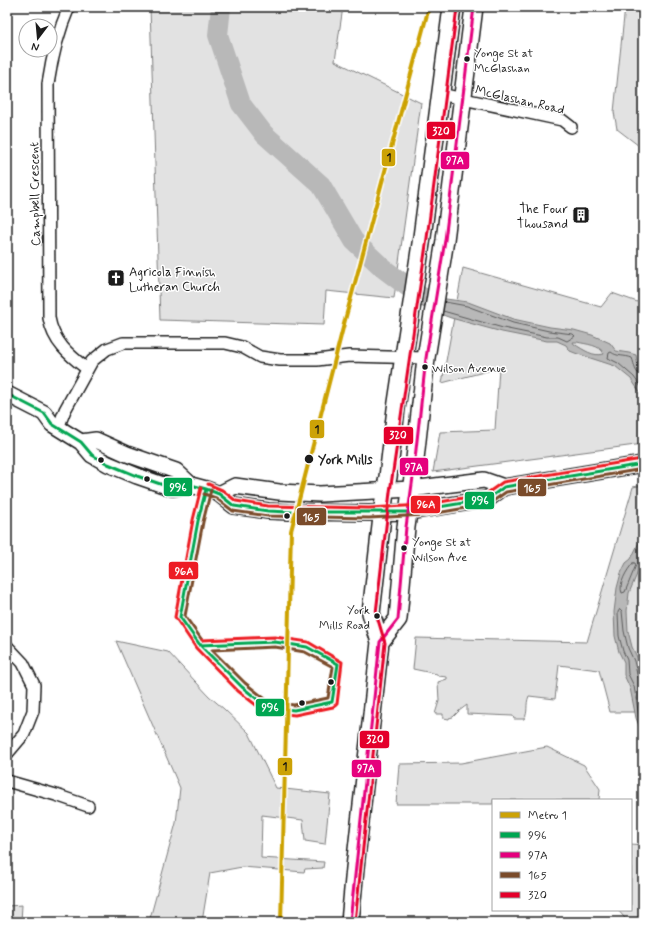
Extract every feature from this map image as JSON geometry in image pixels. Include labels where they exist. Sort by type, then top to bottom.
[{"type":"main road","points":[[350,922],[380,642],[371,613],[382,530],[382,513],[422,236],[452,7]]},
{"type":"main road","points":[[380,642],[398,619],[408,512],[426,358],[445,240],[474,7]]},
{"type":"main road","points":[[7,394],[44,413],[55,426]]},
{"type":"main road","points":[[7,405],[40,422],[55,426],[81,442],[96,440],[127,454],[176,471],[191,485],[219,494],[234,506],[268,511],[408,512],[488,499],[504,486]]},
{"type":"main road","points":[[219,494],[235,486],[279,492],[320,494],[411,489],[484,480],[504,486],[643,464]]},
{"type":"street","name":"Campbell Crescent","points":[[68,7],[56,42],[48,84],[50,318],[52,331],[59,343],[72,357],[87,369]]},
{"type":"street","name":"McGlashan Road","points":[[440,94],[462,100],[562,120],[571,126]]},
{"type":"street","points":[[55,426],[87,369],[95,358],[103,351],[128,342],[225,343],[242,347],[260,357],[280,360],[318,360],[349,356],[426,358]]},
{"type":"street","points":[[7,646],[23,663],[34,685],[33,711],[24,734],[7,754]]},
{"type":"street","points":[[7,782],[56,795],[88,806]]},
{"type":"shaded area","points":[[150,7],[343,7],[335,61],[421,103],[394,298],[326,291],[324,325],[160,320]]},
{"type":"shaded area","points":[[625,7],[643,7],[643,149],[617,129],[614,112]]},
{"type":"shaded area","points":[[463,268],[601,307],[612,293],[643,304],[643,444],[433,472],[440,432],[495,430],[499,368],[442,383]]},
{"type":"shaded area","points":[[643,485],[643,712],[610,712],[599,670],[559,665],[555,699],[529,696],[524,719],[514,719],[513,716],[467,714],[467,705],[449,719],[443,718],[443,714],[435,714],[439,701],[438,682],[447,679],[447,677],[413,669],[416,638],[587,642],[633,487]]},
{"type":"shaded area","points":[[116,641],[168,652],[209,696],[249,733],[276,788],[330,794],[325,844],[305,841],[303,820],[262,815],[261,858],[324,862],[323,868],[305,869],[304,872],[242,867],[210,873],[202,922],[149,922],[176,823],[180,788]]},
{"type":"shaded area","points":[[547,747],[584,765],[600,789],[599,799],[492,799],[492,804],[396,804],[399,764],[461,763]]},
{"type":"shaded area","points":[[632,844],[643,845],[643,922],[628,922],[619,911],[632,911]]},
{"type":"shaded area","points":[[22,905],[21,922],[7,922],[7,906]]},
{"type":"water","points":[[399,280],[419,285],[446,299],[468,302],[513,319],[550,327],[574,330],[592,335],[610,343],[616,351],[636,355],[638,367],[643,374],[643,397],[631,379],[615,366],[570,351],[566,345],[557,341],[547,341],[502,332],[451,318],[414,303]],"holes":[[[573,342],[596,347],[604,354],[596,355],[589,352]]]},
{"type":"water","points":[[643,534],[643,560],[629,593],[627,611],[628,631],[643,677],[643,739],[636,718],[630,688],[624,675],[624,662],[619,652],[615,636],[614,612],[617,588],[621,573],[626,563],[631,559]]},
{"type":"waterway","points":[[221,7],[218,35],[241,104],[264,134],[321,185],[354,241],[384,269],[420,296]]},
{"type":"metro line","name":"1","points":[[281,922],[291,531],[345,320],[429,7]]},
{"type":"transit line","name":"97A","points":[[350,922],[380,642],[398,619],[406,527],[426,358],[445,240],[474,7]]},
{"type":"transit line","name":"320","points":[[355,922],[385,643],[376,613],[390,492],[427,238],[457,8]]},
{"type":"transit line","name":"996","points":[[7,394],[44,413],[52,424],[81,442],[92,455],[108,464],[172,488],[191,485],[219,494],[234,506],[268,511],[408,512],[488,499],[504,487],[643,464]]},
{"type":"transit line","name":"96A","points":[[208,484],[222,490],[236,501],[268,506],[369,508],[423,505],[486,494],[503,482],[642,459]]},
{"type":"transit line","name":"165","points":[[204,494],[216,498],[233,511],[268,516],[369,518],[425,515],[489,504],[506,492],[643,469]]},
{"type":"transit line","name":"96A","points":[[196,648],[175,617],[193,520],[201,488]]},
{"type":"transit line","name":"996","points":[[200,645],[180,617],[198,521],[206,489]]},
{"type":"transit line","name":"165","points":[[202,640],[185,616],[203,522],[211,490]]},
{"type":"transit line","name":"96A","points":[[196,648],[238,691],[265,712],[295,715],[333,707],[337,704],[342,662],[308,642],[275,637],[202,640]]},
{"type":"transit line","name":"996","points":[[275,642],[307,647],[338,664],[332,702],[294,710],[267,707],[242,687],[200,645],[275,642]]},
{"type":"transit line","name":"165","points":[[275,647],[305,652],[333,667],[328,698],[294,705],[269,702],[245,683],[212,650],[275,647]]},
{"type":"place","name":"Yonge St at McGlashan","points":[[467,59]]},
{"type":"place","name":"The Four Thousand","points":[[581,215]]},
{"type":"place","name":"Agricola Finnish Lutheran Church","points":[[116,278]]},
{"type":"place","name":"Wilson Avenue","points":[[425,367]]},
{"type":"place","name":"York Mills","points":[[309,459]]},
{"type":"place","name":"Yonge St at Wilson Ave","points":[[404,548]]},
{"type":"place","name":"York Mills Road","points":[[377,616]]}]
